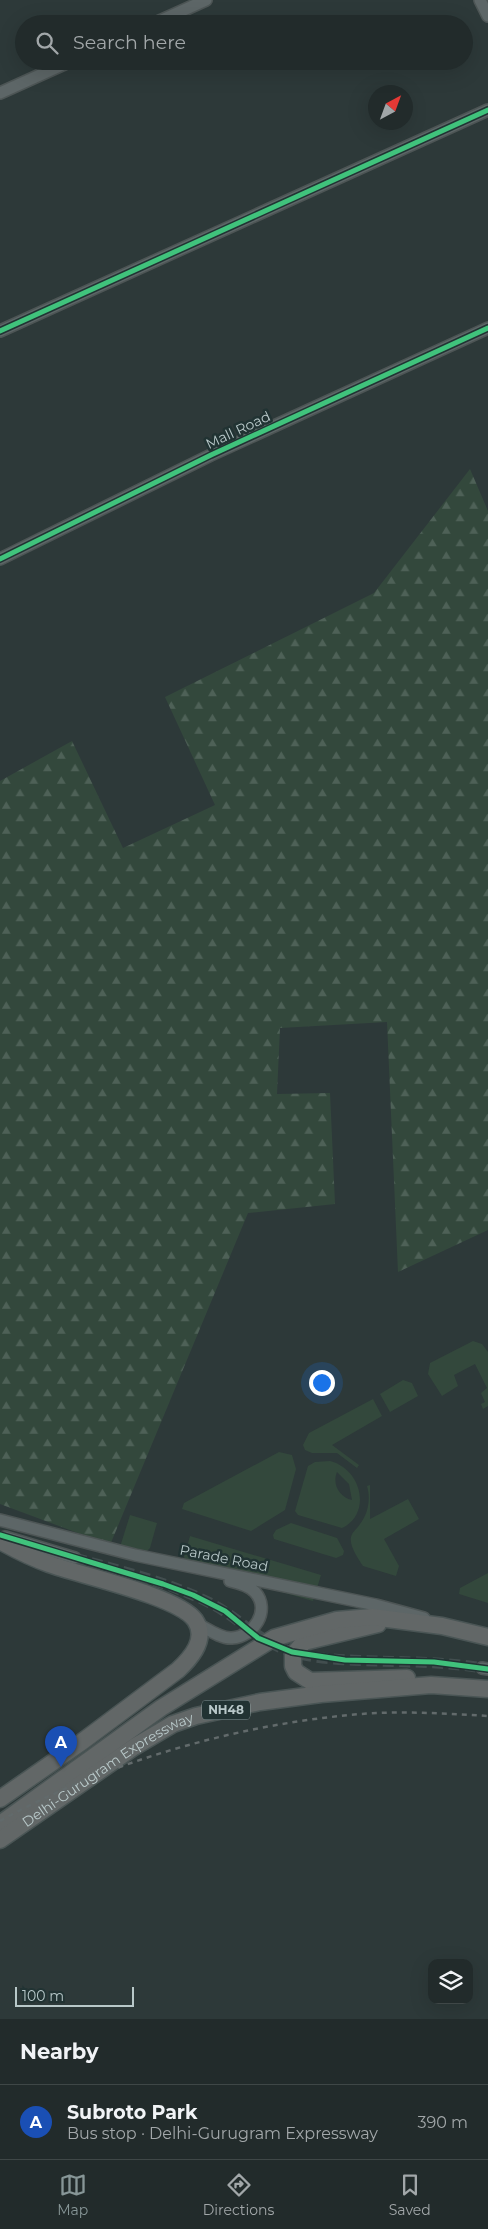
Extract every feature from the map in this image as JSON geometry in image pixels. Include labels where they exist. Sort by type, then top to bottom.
[{"type":"highway","points":[[0,1541],[48,1564],[126,1587],[164,1601],[184,1611],[196,1622],[199,1633],[197,1645],[191,1657],[178,1670],[79,1744],[0,1799]]},
{"type":"highway","name":"Delhi-Gurugram Expressway","points":[[0,1824],[161,1708],[274,1638],[337,1620],[372,1617],[394,1618]]},
{"type":"highway","points":[[394,1618],[371,1626],[304,1642],[293,1655],[296,1672],[310,1681],[428,1678],[463,1682],[488,1688]]},
{"type":"highway","name":"NH48","points":[[394,1618],[488,1636]]},
{"type":"highway","name":"Delhi-Gurugram Expressway","points":[[0,1840],[134,1747],[173,1724],[196,1716],[260,1702],[322,1694],[431,1685],[488,1688]]},
{"type":"street","points":[[173,15],[206,0]]},
{"type":"street","points":[[480,0],[488,16]]},
{"type":"street","points":[[0,93],[50,70]]},
{"type":"street","points":[[0,331],[488,110]]},
{"type":"street","name":"Mall Road","points":[[0,558],[211,455],[488,328]]},
{"type":"street","name":"Parade Road","points":[[0,1520],[135,1555],[376,1605],[421,1617],[442,1626]]},
{"type":"street","points":[[0,1535],[75,1558]]},
{"type":"street","points":[[184,1565],[248,1587],[254,1591],[260,1602],[261,1616],[258,1622],[249,1631],[239,1636],[226,1637],[196,1622]]},
{"type":"green space","points":[[470,469],[488,511],[488,1230],[398,1272],[387,1022],[280,1028],[277,1094],[330,1093],[335,1204],[248,1213],[110,1545],[0,1504],[0,781],[72,741],[123,848],[215,805],[165,697],[374,593]]},
{"type":"green space","points":[[473,1341],[482,1344],[488,1352],[488,1406],[483,1409],[481,1404],[485,1402],[481,1393],[487,1388],[475,1364],[454,1375],[458,1386],[442,1396],[428,1374],[430,1363]]},
{"type":"green space","points":[[403,1380],[412,1383],[418,1396],[390,1412],[380,1394]]},
{"type":"green space","points":[[373,1399],[382,1416],[332,1445],[359,1465],[357,1468],[337,1453],[312,1453],[305,1450],[303,1445],[309,1433]]},
{"type":"green space","points":[[279,1452],[292,1455],[296,1469],[285,1510],[251,1531],[182,1509],[184,1503]]},
{"type":"green space","points":[[330,1461],[341,1466],[350,1473],[356,1482],[360,1503],[357,1513],[342,1528],[298,1515],[295,1511],[308,1466],[315,1462]],"holes":[[[337,1472],[349,1484],[352,1500],[340,1493],[335,1481]]]},
{"type":"green space","points":[[370,1485],[370,1519],[408,1499],[419,1519],[384,1539],[399,1566],[396,1576],[363,1566],[351,1544],[352,1535],[367,1511],[369,1496],[367,1486]]},
{"type":"green space","points":[[130,1515],[157,1523],[150,1548],[146,1552],[120,1547]]},
{"type":"green space","points":[[291,1523],[337,1538],[344,1551],[343,1555],[336,1558],[274,1539],[273,1535],[276,1530]]},
{"type":"green space","points":[[190,1536],[321,1575],[313,1601],[188,1565],[184,1557]]},
{"type":"green space","points":[[488,1573],[488,1603],[459,1594],[460,1588]]},
{"type":"tunnel","points":[[75,1558],[176,1588],[219,1608],[269,1642],[293,1652],[313,1657],[334,1659],[442,1663],[482,1668]]},
{"type":"railway","points":[[0,1821],[39,1801],[122,1766],[165,1752],[253,1730],[340,1716],[377,1713],[433,1713],[488,1716]]},
{"type":"cycle path","points":[[0,331],[488,110]]},
{"type":"cycle path","points":[[0,559],[211,455],[488,328]]},
{"type":"cycle path","points":[[0,1535],[163,1584],[193,1595],[225,1611],[258,1638],[292,1652],[345,1660],[434,1662],[488,1669]]},
{"type":"place","name":"Subroto Park","points":[[61,1767]]}]
